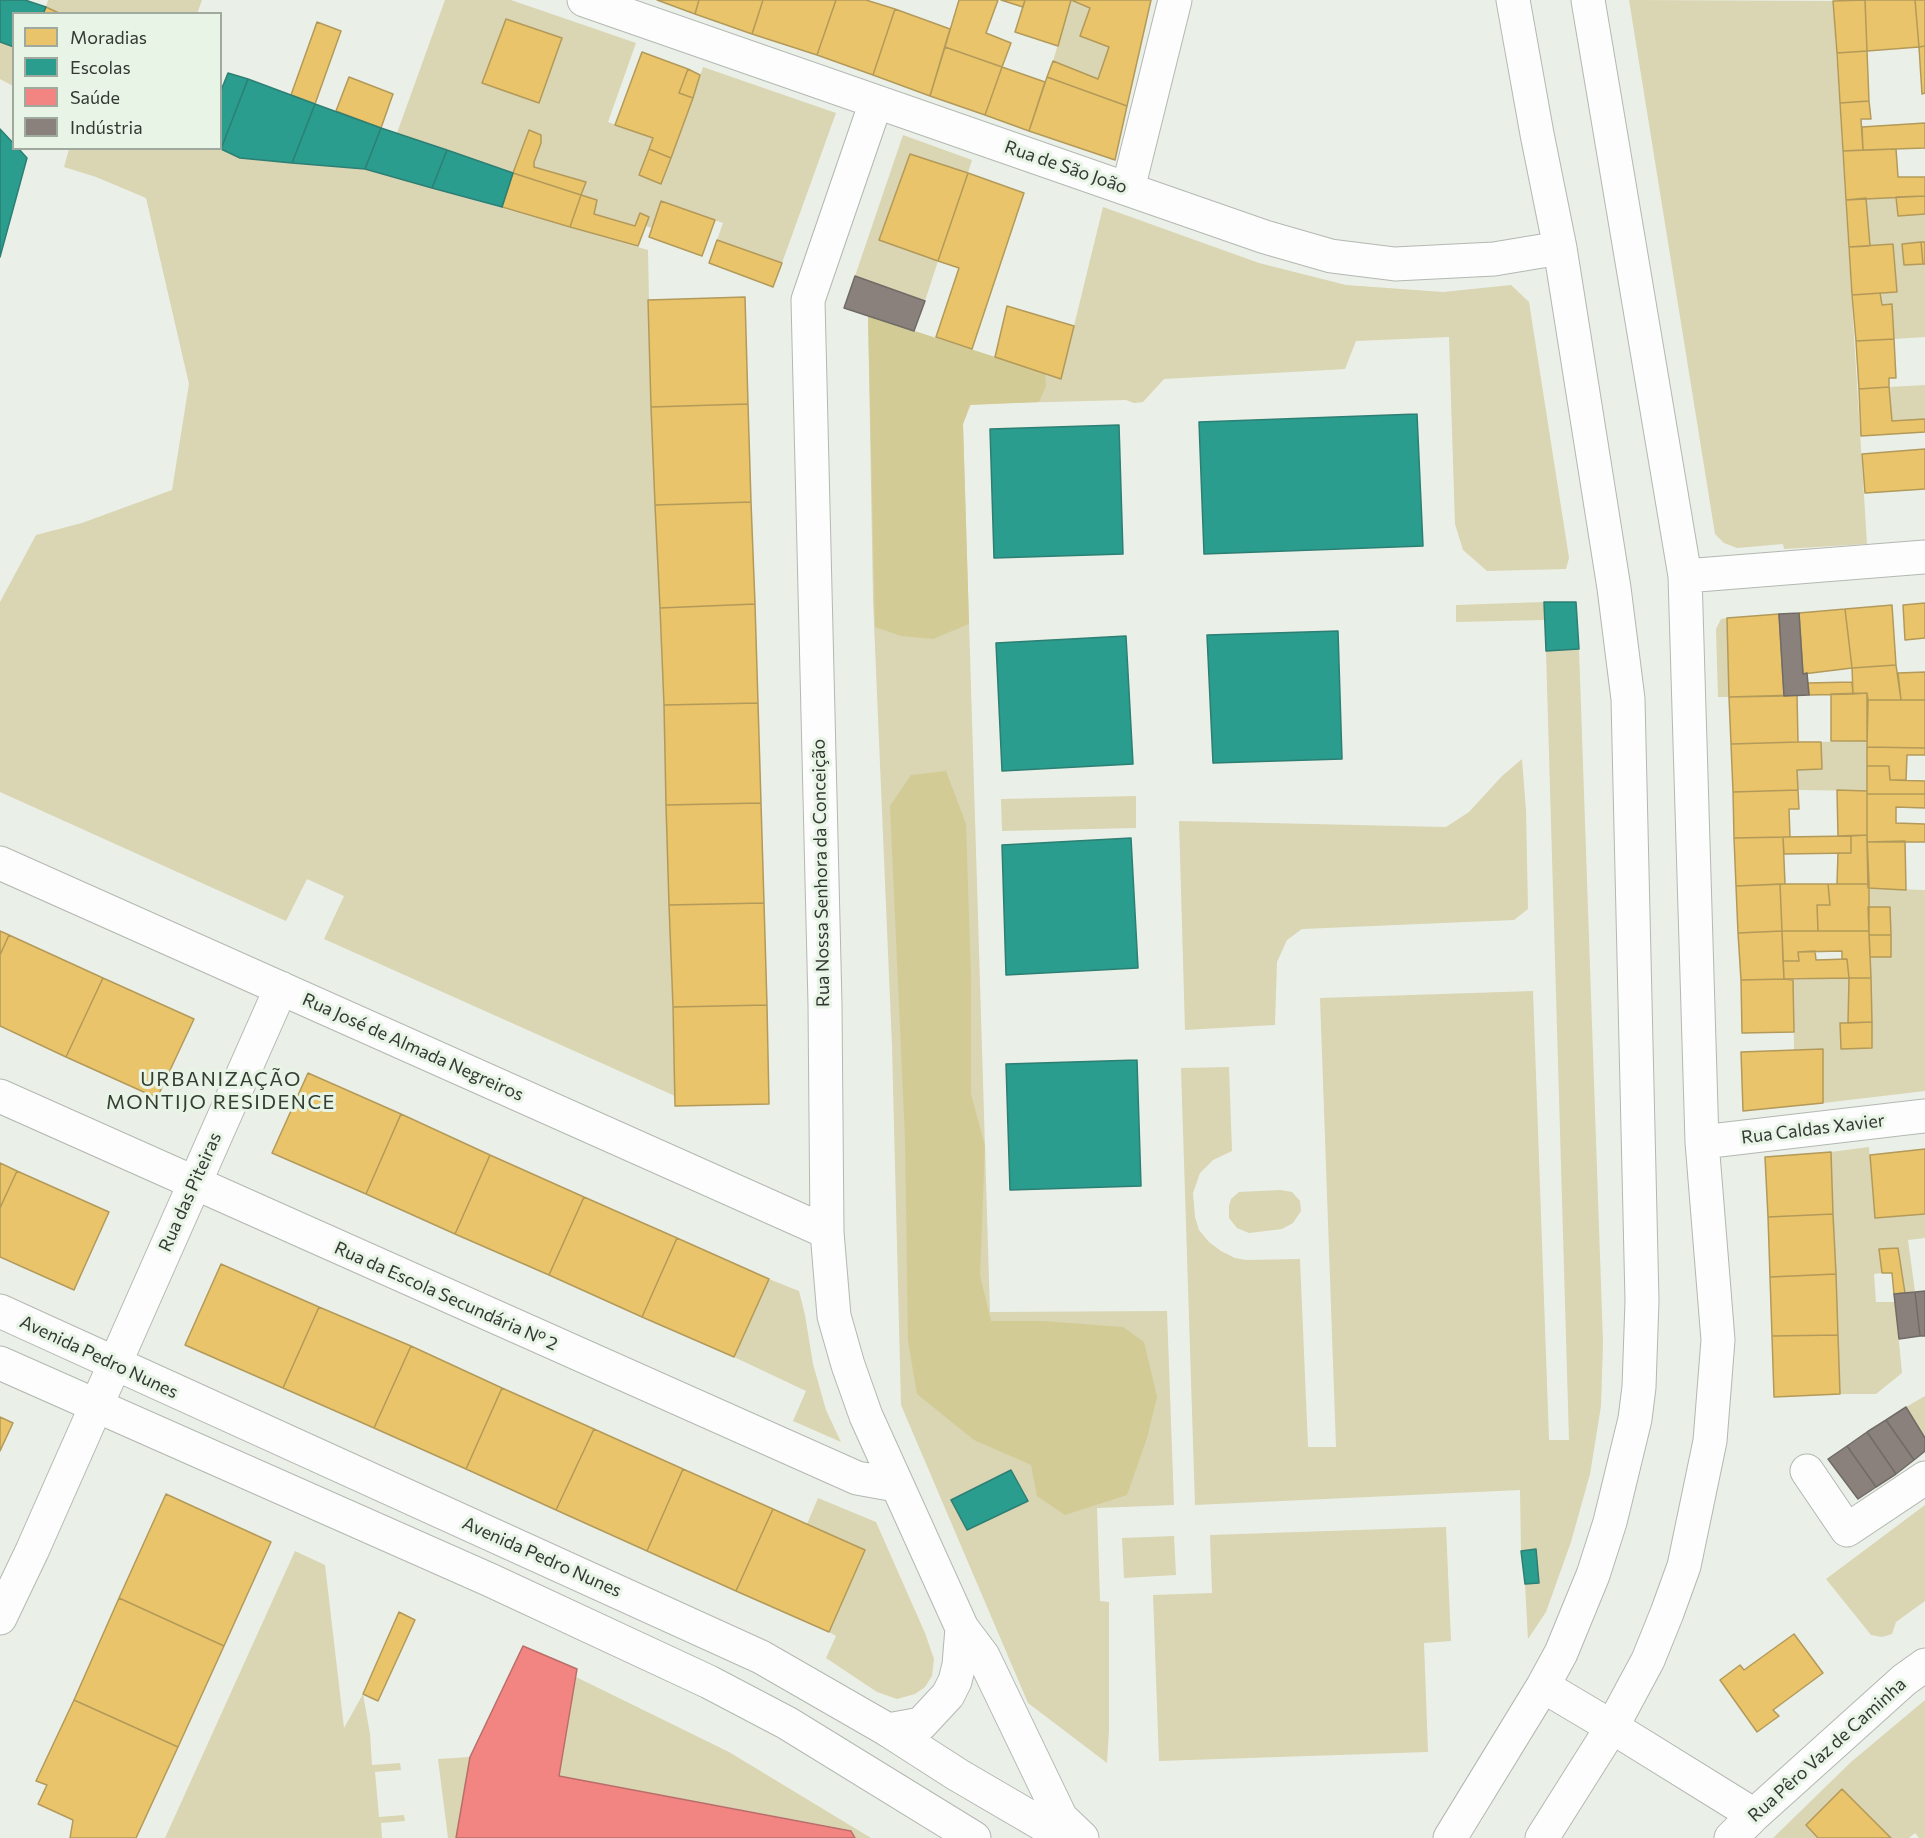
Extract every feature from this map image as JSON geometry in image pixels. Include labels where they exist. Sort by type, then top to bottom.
[{"type":"street","name":"Rua de São João","points":[[584,0],[1265,237],[1331,256],[1395,264],[1494,259],[1560,248]]},
{"type":"street","points":[[1128,189],[1175,0]]},
{"type":"street","points":[[1450,1838],[1543,1686],[1573,1628],[1593,1575],[1610,1522],[1635,1419],[1639,1388],[1642,1301],[1628,699],[1614,588],[1560,248],[1513,0]]},
{"type":"street","points":[[1542,1838],[1612,1726],[1648,1660],[1683,1566],[1710,1441],[1718,1340],[1702,1142],[1685,576],[1588,0]]},
{"type":"street","name":"Rua Nossa Senhora da Conceição","points":[[876,102],[808,300],[825,1004],[827,1232],[834,1316],[866,1416],[962,1629],[983,1656],[1061,1818],[1082,1838]]},
{"type":"street","points":[[1685,576],[1925,557]]},
{"type":"street","name":"Rua José de Almada Negreiros","points":[[0,863],[827,1232]]},
{"type":"street","name":"Rua das Piteiras","points":[[0,1618],[8,1580],[96,1406],[280,988]]},
{"type":"street","name":"Rua da Escola Secundária Nº 2","points":[[0,1096],[857,1479],[896,1485]]},
{"type":"street","name":"Rua Caldas Xavier","points":[[1702,1142],[1925,1116]]},
{"type":"street","name":"Avenida Pedro Nunes","points":[[0,1311],[761,1657],[888,1730],[958,1775],[1065,1838]]},
{"type":"street","points":[[0,1363],[490,1580],[709,1682],[787,1723],[974,1838]]},
{"type":"street","points":[[1807,1472],[1848,1530],[1925,1478]]},
{"type":"street","name":"Rua Nossa Senhora da Conceição","points":[[888,1730],[921,1724],[948,1695],[959,1665],[962,1629]]},
{"type":"street","name":"Rua Pêro Vaz de Caminha","points":[[1731,1838],[1904,1680],[1925,1665]]},
{"type":"street","points":[[1543,1686],[1612,1726],[1754,1815]]},
{"type":"shaded area","points":[[48,0],[202,0],[198,12],[57,12],[46,7]]},
{"type":"shaded area","points":[[445,0],[511,0],[636,43],[608,122],[653,138],[639,175],[693,98],[703,67],[836,113],[782,263],[717,240],[723,223],[662,201],[652,228],[646,226],[649,217],[640,213],[635,226],[594,214],[597,200],[581,195],[585,182],[534,167],[541,143],[541,134],[528,131],[513,173],[397,133]],"holes":[[[506,19],[562,38],[539,102],[482,83]]]},
{"type":"shaded area","points":[[1629,0],[1833,1],[1867,544],[1784,549],[1783,544],[1737,548],[1724,543],[1715,534]]},
{"type":"shaded area","points":[[1071,1],[1090,8],[1081,36],[1109,47],[1098,79],[1053,61]]},
{"type":"shaded area","points":[[0,42],[12,47],[12,85],[0,79]]},
{"type":"shaded area","points":[[903,135],[972,160],[968,173],[910,154],[879,239],[938,261],[925,301],[855,276]]},
{"type":"shaded area","points":[[69,150],[222,150],[240,158],[365,169],[648,250],[651,407],[664,705],[675,1096],[324,939],[344,896],[307,879],[286,921],[0,792],[0,602],[36,535],[82,523],[172,490],[189,384],[146,198],[96,177],[64,167]]},
{"type":"shaded area","points":[[1896,197],[1898,216],[1925,214],[1925,242],[1902,244],[1925,264],[1925,337],[1894,339],[1891,304],[1882,305],[1880,293],[1897,292],[1893,244],[1870,246],[1866,198]]},
{"type":"shaded area","points":[[1103,207],[1259,263],[1346,285],[1443,292],[1511,285],[1529,302],[1569,558],[1566,569],[1487,571],[1463,550],[1455,524],[1449,337],[1356,341],[1345,369],[1164,379],[1143,402],[1134,403],[1126,400],[971,404],[963,424],[990,1312],[1167,1311],[1174,1505],[1097,1508],[1100,1601],[1109,1602],[1107,1763],[1028,1703],[901,1405],[892,1046],[873,600],[868,316],[1061,379]]},
{"type":"shaded area","points":[[868,316],[1045,373],[1046,386],[1039,402],[970,405],[963,424],[969,624],[933,639],[901,636],[875,627]]},
{"type":"shaded area","points":[[1925,385],[1925,419],[1892,421],[1889,387]]},
{"type":"shaded area","points":[[1544,602],[1544,620],[1456,622],[1456,605]]},
{"type":"shaded area","points":[[1727,618],[1729,697],[1718,697],[1716,629],[1721,619]]},
{"type":"shaded area","points":[[1579,649],[1603,1343],[1601,1406],[1590,1474],[1571,1542],[1546,1612],[1528,1639],[1525,1584],[1539,1583],[1536,1550],[1521,1551],[1520,1490],[1195,1505],[1181,1068],[1229,1067],[1232,1151],[1213,1160],[1200,1173],[1193,1193],[1195,1217],[1199,1230],[1209,1242],[1235,1258],[1246,1260],[1300,1259],[1308,1447],[1336,1447],[1320,998],[1533,991],[1549,1440],[1569,1440],[1546,651]]},
{"type":"shaded area","points":[[1867,741],[1867,791],[1798,790],[1797,770],[1822,769],[1821,742]]},
{"type":"shaded area","points":[[1522,759],[1526,810],[1528,909],[1514,920],[1302,929],[1287,940],[1277,962],[1275,1025],[1185,1030],[1179,821],[1446,827],[1469,812],[1502,776]]},
{"type":"shaded area","points":[[946,771],[966,824],[971,978],[971,1094],[985,1146],[980,1275],[991,1321],[1043,1321],[1123,1327],[1144,1342],[1157,1397],[1147,1438],[1127,1495],[1065,1515],[1037,1496],[1031,1465],[974,1440],[917,1394],[908,1341],[905,1138],[890,806],[911,775]]},
{"type":"shaded area","points":[[1136,796],[1136,828],[1002,831],[1001,799]]},
{"type":"shaded area","points":[[1868,888],[1925,890],[1925,1091],[1823,1103],[1794,1050],[1793,980],[1849,978],[1848,1023],[1840,1023],[1841,1048],[1872,1048],[1870,957],[1891,957],[1891,935],[1890,907],[1868,907]]},
{"type":"shaded area","points":[[1869,1147],[1875,1218],[1925,1214],[1925,1238],[1908,1240],[1915,1292],[1905,1293],[1898,1248],[1879,1249],[1882,1273],[1874,1274],[1876,1302],[1895,1302],[1902,1373],[1876,1394],[1840,1394],[1831,1152]]},
{"type":"shaded area","points":[[1280,1190],[1292,1192],[1300,1201],[1301,1211],[1293,1223],[1282,1229],[1249,1233],[1237,1228],[1229,1218],[1231,1199],[1239,1192]]},
{"type":"shaded area","points":[[769,1279],[799,1291],[813,1364],[826,1410],[841,1442],[793,1421],[806,1391],[734,1357]]},
{"type":"shaded area","points":[[1925,1396],[1925,1438],[1906,1407]]},
{"type":"shaded area","points":[[818,1498],[876,1522],[925,1633],[934,1659],[932,1676],[925,1687],[915,1694],[897,1699],[877,1692],[826,1658],[836,1636],[829,1632],[865,1550],[807,1524]]},
{"type":"shaded area","points":[[1925,1505],[1925,1601],[1896,1622],[1892,1634],[1882,1637],[1871,1635],[1826,1579]]},
{"type":"shaded area","points":[[1446,1527],[1451,1641],[1424,1643],[1428,1752],[1159,1761],[1153,1595],[1212,1593],[1210,1535]]},
{"type":"shaded area","points":[[1174,1536],[1176,1575],[1124,1578],[1122,1538]]},
{"type":"shaded area","points":[[295,1551],[325,1565],[344,1728],[363,1694],[370,1734],[372,1765],[400,1763],[401,1770],[375,1772],[379,1817],[404,1815],[405,1821],[381,1823],[382,1838],[165,1838]]},
{"type":"shaded area","points":[[576,1677],[729,1752],[871,1838],[855,1838],[850,1830],[559,1776]]},
{"type":"shaded area","points":[[1925,1700],[1925,1838],[1919,1838],[1915,1833],[1909,1838],[1891,1838],[1842,1789],[1806,1825],[1818,1838],[1773,1838],[1851,1762]]},
{"type":"shaded area","points":[[470,1757],[456,1838],[448,1838],[438,1759]]},
{"type":"building: Moradias","points":[[657,0],[699,0],[695,14]]},
{"type":"building: Moradias","points":[[699,0],[763,0],[752,34],[695,14]]},
{"type":"building: Moradias","points":[[763,0],[836,0],[817,55],[752,34]]},
{"type":"building: Moradias","points":[[836,0],[866,0],[895,9],[873,75],[817,55]]},
{"type":"building: Moradias","points":[[959,0],[998,0],[986,33],[1011,43],[1002,67],[945,47]]},
{"type":"building: Moradias","points":[[1001,0],[1025,0],[1023,7]]},
{"type":"building: Moradias","points":[[1025,0],[1071,0],[1058,46],[1015,32]]},
{"type":"building: Moradias","points":[[1071,0],[1151,0],[1127,106],[1047,77],[1053,61],[1098,79],[1109,47],[1080,36],[1090,8]]},
{"type":"building: Moradias","points":[[1865,0],[1915,0],[1919,47],[1867,51]]},
{"type":"building: Moradias","points":[[1865,0],[1867,51],[1837,53],[1833,1]]},
{"type":"building: Moradias","points":[[1915,0],[1925,0],[1925,46],[1919,47]]},
{"type":"building: Moradias","points":[[46,7],[57,12],[44,12]]},
{"type":"building: Moradias","points":[[895,9],[950,29],[930,96],[873,75]]},
{"type":"building: Moradias","points":[[506,19],[562,38],[539,103],[482,83]]},
{"type":"building: Moradias","points":[[317,22],[341,31],[315,104],[291,95]]},
{"type":"building: Moradias","points":[[1925,46],[1925,93],[1922,94],[1919,47]]},
{"type":"building: Moradias","points":[[945,47],[1002,67],[985,115],[930,96]]},
{"type":"building: Moradias","points":[[1867,51],[1869,101],[1840,103],[1837,53]]},
{"type":"building: Moradias","points":[[642,52],[688,69],[679,93],[693,98],[671,158],[649,149],[653,138],[615,125]]},
{"type":"building: Moradias","points":[[1002,67],[1045,82],[1029,131],[985,115]]},
{"type":"building: Moradias","points":[[688,69],[700,75],[693,98],[679,93]]},
{"type":"building: Moradias","points":[[349,77],[393,94],[381,128],[336,111]]},
{"type":"building: Moradias","points":[[1047,77],[1127,106],[1115,160],[1029,131]]},
{"type":"building: Moradias","points":[[1869,101],[1871,119],[1861,119],[1863,150],[1843,151],[1840,103]]},
{"type":"building: Moradias","points":[[1925,123],[1925,148],[1863,150],[1862,127]]},
{"type":"building: Moradias","points":[[529,130],[541,135],[534,167],[586,182],[581,195],[513,173]]},
{"type":"building: Moradias","points":[[649,149],[671,158],[661,184],[639,175]]},
{"type":"building: Moradias","points":[[1896,149],[1898,177],[1925,177],[1925,196],[1846,200],[1843,151]]},
{"type":"building: Moradias","points":[[910,154],[968,173],[938,261],[879,240]]},
{"type":"building: Moradias","points":[[513,173],[581,195],[570,227],[502,207]]},
{"type":"building: Moradias","points":[[968,173],[1024,193],[972,349],[936,337],[959,268],[938,261]]},
{"type":"building: Moradias","points":[[581,195],[597,200],[594,214],[635,226],[640,213],[649,217],[638,246],[570,227]]},
{"type":"building: Moradias","points":[[1925,196],[1925,214],[1898,216],[1896,197]]},
{"type":"building: Moradias","points":[[1866,198],[1870,246],[1849,247],[1846,200]]},
{"type":"building: Moradias","points":[[661,201],[715,220],[702,256],[649,237]]},
{"type":"building: Moradias","points":[[717,240],[782,263],[773,287],[709,263]]},
{"type":"building: Moradias","points":[[1921,242],[1925,242],[1925,264],[1923,264]]},
{"type":"building: Moradias","points":[[1921,242],[1923,264],[1904,265],[1902,244]]},
{"type":"building: Moradias","points":[[1893,244],[1897,292],[1852,295],[1849,247]]},
{"type":"building: Moradias","points":[[1880,293],[1882,305],[1892,304],[1894,339],[1856,341],[1852,295]]},
{"type":"building: Moradias","points":[[745,297],[748,404],[651,407],[648,300]]},
{"type":"building: Moradias","points":[[1007,306],[1074,326],[1061,379],[995,357]]},
{"type":"building: Moradias","points":[[1894,339],[1896,378],[1889,378],[1889,387],[1859,389],[1856,341]]},
{"type":"building: Moradias","points":[[1889,387],[1892,421],[1925,419],[1925,432],[1861,436],[1859,389]]},
{"type":"building: Moradias","points":[[748,404],[751,502],[655,505],[651,407]]},
{"type":"building: Moradias","points":[[1925,449],[1925,489],[1865,493],[1862,454]]},
{"type":"building: Moradias","points":[[751,502],[755,604],[660,608],[655,505]]},
{"type":"building: Moradias","points":[[1925,603],[1925,638],[1905,640],[1903,605]]},
{"type":"building: Moradias","points":[[755,604],[758,703],[664,705],[660,608]]},
{"type":"building: Moradias","points":[[1892,605],[1896,665],[1852,668],[1845,609]]},
{"type":"building: Moradias","points":[[1845,609],[1852,668],[1803,674],[1799,613]]},
{"type":"building: Moradias","points":[[1779,614],[1784,696],[1729,697],[1727,618]]},
{"type":"building: Moradias","points":[[1896,665],[1901,700],[1868,700],[1867,693],[1853,694],[1852,668]]},
{"type":"building: Moradias","points":[[1925,672],[1925,700],[1901,700],[1898,673]]},
{"type":"building: Moradias","points":[[1852,682],[1853,694],[1809,695],[1808,683]]},
{"type":"building: Moradias","points":[[1867,693],[1867,741],[1831,741],[1831,694]]},
{"type":"building: Moradias","points":[[1797,695],[1798,742],[1731,744],[1729,697]]},
{"type":"building: Moradias","points":[[1868,700],[1925,700],[1925,748],[1867,747]]},
{"type":"building: Moradias","points":[[758,703],[761,803],[666,805],[664,705]]},
{"type":"building: Moradias","points":[[1821,742],[1822,769],[1797,770],[1798,790],[1733,792],[1731,744]]},
{"type":"building: Moradias","points":[[1867,747],[1925,748],[1925,755],[1907,755],[1906,780],[1890,780],[1889,766],[1867,766]]},
{"type":"building: Moradias","points":[[1867,766],[1889,766],[1890,780],[1925,781],[1925,794],[1867,794]]},
{"type":"building: Moradias","points":[[1798,790],[1799,809],[1789,809],[1790,837],[1734,838],[1733,792]]},
{"type":"building: Moradias","points":[[1837,790],[1867,791],[1867,835],[1838,836]]},
{"type":"building: Moradias","points":[[1867,794],[1925,794],[1925,808],[1896,807],[1896,823],[1925,824],[1925,842],[1867,842]]},
{"type":"building: Moradias","points":[[761,803],[764,903],[669,905],[666,805]]},
{"type":"building: Moradias","points":[[1867,835],[1869,884],[1837,884],[1838,853],[1851,853],[1851,836]]},
{"type":"building: Moradias","points":[[1851,836],[1851,853],[1784,854],[1783,837]]},
{"type":"building: Moradias","points":[[1783,837],[1785,884],[1736,886],[1734,838]]},
{"type":"building: Moradias","points":[[1905,841],[1906,890],[1868,888],[1867,842]]},
{"type":"building: Moradias","points":[[1780,884],[1782,931],[1738,933],[1736,886]]},
{"type":"building: Moradias","points":[[1780,884],[1828,884],[1830,905],[1817,905],[1818,931],[1782,931]]},
{"type":"building: Moradias","points":[[1828,884],[1869,884],[1869,931],[1818,931],[1817,905],[1830,905]]},
{"type":"building: Moradias","points":[[764,903],[767,1005],[673,1007],[669,905]]},
{"type":"building: Moradias","points":[[1868,907],[1890,907],[1891,935],[1869,935]]},
{"type":"building: Moradias","points":[[0,931],[9,935],[0,955]]},
{"type":"building: Moradias","points":[[1782,931],[1784,979],[1741,980],[1738,933]]},
{"type":"building: Moradias","points":[[1782,931],[1869,931],[1871,978],[1849,978],[1847,959],[1842,959],[1842,951],[1798,952],[1799,961],[1783,961]]},
{"type":"building: Moradias","points":[[9,935],[103,978],[66,1057],[0,1026],[0,955]]},
{"type":"building: Moradias","points":[[1869,935],[1891,935],[1891,957],[1870,957]]},
{"type":"building: Moradias","points":[[1815,951],[1816,960],[1847,959],[1849,978],[1784,979],[1783,961],[1799,961],[1798,952]]},
{"type":"building: Moradias","points":[[103,978],[194,1019],[157,1098],[66,1057]]},
{"type":"building: Moradias","points":[[1849,978],[1871,978],[1872,1022],[1848,1023]]},
{"type":"building: Moradias","points":[[1741,980],[1793,980],[1794,1032],[1742,1033]]},
{"type":"building: Moradias","points":[[767,1005],[769,1104],[675,1106],[673,1007]]},
{"type":"building: Moradias","points":[[1872,1022],[1872,1048],[1841,1049],[1840,1023]]},
{"type":"building: Moradias","points":[[1823,1049],[1823,1103],[1743,1111],[1741,1052]]},
{"type":"building: Moradias","points":[[308,1073],[401,1114],[366,1194],[272,1153]]},
{"type":"building: Moradias","points":[[401,1114],[490,1155],[455,1234],[366,1194]]},
{"type":"building: Moradias","points":[[1925,1149],[1925,1214],[1875,1218],[1870,1155]]},
{"type":"building: Moradias","points":[[1831,1152],[1833,1214],[1768,1217],[1765,1157]]},
{"type":"building: Moradias","points":[[490,1155],[584,1197],[549,1275],[455,1234]]},
{"type":"building: Moradias","points":[[0,1163],[17,1171],[0,1208]]},
{"type":"building: Moradias","points":[[17,1171],[109,1212],[74,1290],[0,1257],[0,1208]]},
{"type":"building: Moradias","points":[[584,1197],[677,1238],[642,1317],[549,1275]]},
{"type":"building: Moradias","points":[[1833,1214],[1836,1274],[1770,1277],[1768,1217]]},
{"type":"building: Moradias","points":[[677,1238],[769,1279],[734,1357],[642,1317]]},
{"type":"building: Moradias","points":[[1898,1248],[1905,1293],[1894,1294],[1892,1273],[1882,1273],[1879,1249]]},
{"type":"building: Moradias","points":[[221,1264],[319,1307],[283,1388],[185,1345]]},
{"type":"building: Moradias","points":[[1836,1274],[1838,1335],[1772,1336],[1770,1277]]},
{"type":"building: Moradias","points":[[319,1307],[411,1346],[374,1428],[283,1388]]},
{"type":"building: Moradias","points":[[1838,1335],[1840,1394],[1774,1397],[1772,1336]]},
{"type":"building: Moradias","points":[[411,1346],[502,1388],[466,1469],[374,1428]]},
{"type":"building: Moradias","points":[[502,1388],[594,1429],[556,1510],[466,1469]]},
{"type":"building: Moradias","points":[[0,1417],[13,1423],[0,1451]]},
{"type":"building: Moradias","points":[[594,1429],[683,1469],[647,1551],[556,1510]]},
{"type":"building: Moradias","points":[[683,1469],[773,1509],[736,1591],[647,1551]]},
{"type":"building: Moradias","points":[[166,1494],[271,1542],[224,1646],[119,1598]]},
{"type":"building: Moradias","points":[[773,1509],[865,1550],[829,1632],[736,1591]]},
{"type":"building: Moradias","points":[[119,1598],[224,1646],[178,1747],[74,1700]]},
{"type":"building: Moradias","points":[[399,1612],[415,1620],[378,1701],[363,1694]]},
{"type":"building: Moradias","points":[[1794,1634],[1823,1673],[1773,1710],[1779,1716],[1757,1732],[1720,1680],[1740,1665],[1744,1670]]},
{"type":"building: Moradias","points":[[74,1700],[178,1747],[136,1838],[70,1838],[73,1820],[38,1804],[47,1785],[36,1781]]},
{"type":"building: Moradias","points":[[1842,1789],[1891,1838],[1818,1838],[1806,1825]]},
{"type":"building: Escolas","points":[[0,0],[25,0],[46,7],[44,12],[12,12],[12,46],[0,42]]},
{"type":"building: Escolas","points":[[228,73],[248,79],[222,146],[222,88]]},
{"type":"building: Escolas","points":[[248,79],[315,104],[292,163],[240,158],[222,149]]},
{"type":"building: Escolas","points":[[315,104],[381,128],[365,169],[292,163]]},
{"type":"building: Escolas","points":[[381,128],[447,150],[432,188],[365,169]]},
{"type":"building: Escolas","points":[[0,129],[12,142],[12,150],[20,150],[27,158],[0,257]]},
{"type":"building: Escolas","points":[[447,150],[513,173],[502,207],[432,188]]},
{"type":"building: Escolas","points":[[1417,414],[1423,546],[1204,554],[1199,422]]},
{"type":"building: Escolas","points":[[1119,425],[1123,554],[994,558],[990,429]]},
{"type":"building: Escolas","points":[[1544,602],[1576,602],[1579,649],[1546,651]]},
{"type":"building: Escolas","points":[[1338,631],[1342,759],[1213,763],[1207,635]]},
{"type":"building: Escolas","points":[[1126,636],[1133,764],[1002,771],[996,643]]},
{"type":"building: Escolas","points":[[1131,838],[1138,968],[1006,975],[1002,845]]},
{"type":"building: Escolas","points":[[1137,1060],[1141,1186],[1010,1190],[1006,1064]]},
{"type":"building: Escolas","points":[[1011,1470],[1028,1501],[967,1530],[951,1500]]},
{"type":"building: Escolas","points":[[1536,1549],[1539,1583],[1525,1584],[1521,1551]]},
{"type":"building: Saúde","points":[[523,1646],[577,1669],[559,1776],[851,1831],[855,1838],[456,1838],[470,1757]]},
{"type":"building: Indústria","points":[[855,276],[925,301],[914,331],[844,308]]},
{"type":"building: Indústria","points":[[1799,613],[1803,674],[1807,673],[1809,695],[1784,696],[1779,614]]},
{"type":"building: Indústria","points":[[1925,1291],[1925,1336],[1920,1336],[1915,1292]]},
{"type":"building: Indústria","points":[[1915,1292],[1920,1336],[1899,1339],[1894,1294]]},
{"type":"building: Indústria","points":[[1906,1407],[1925,1438],[1925,1451],[1914,1460],[1886,1420]]},
{"type":"building: Indústria","points":[[1886,1420],[1914,1460],[1896,1474],[1867,1432]]},
{"type":"building: Indústria","points":[[1867,1432],[1896,1474],[1876,1487],[1847,1446]]},
{"type":"building: Indústria","points":[[1847,1446],[1876,1487],[1858,1499],[1828,1459]]},
{"type":"district","name":"URBANIZAÇÃO MONTIJO RESIDENCE","points":[[221,1090]]}]
